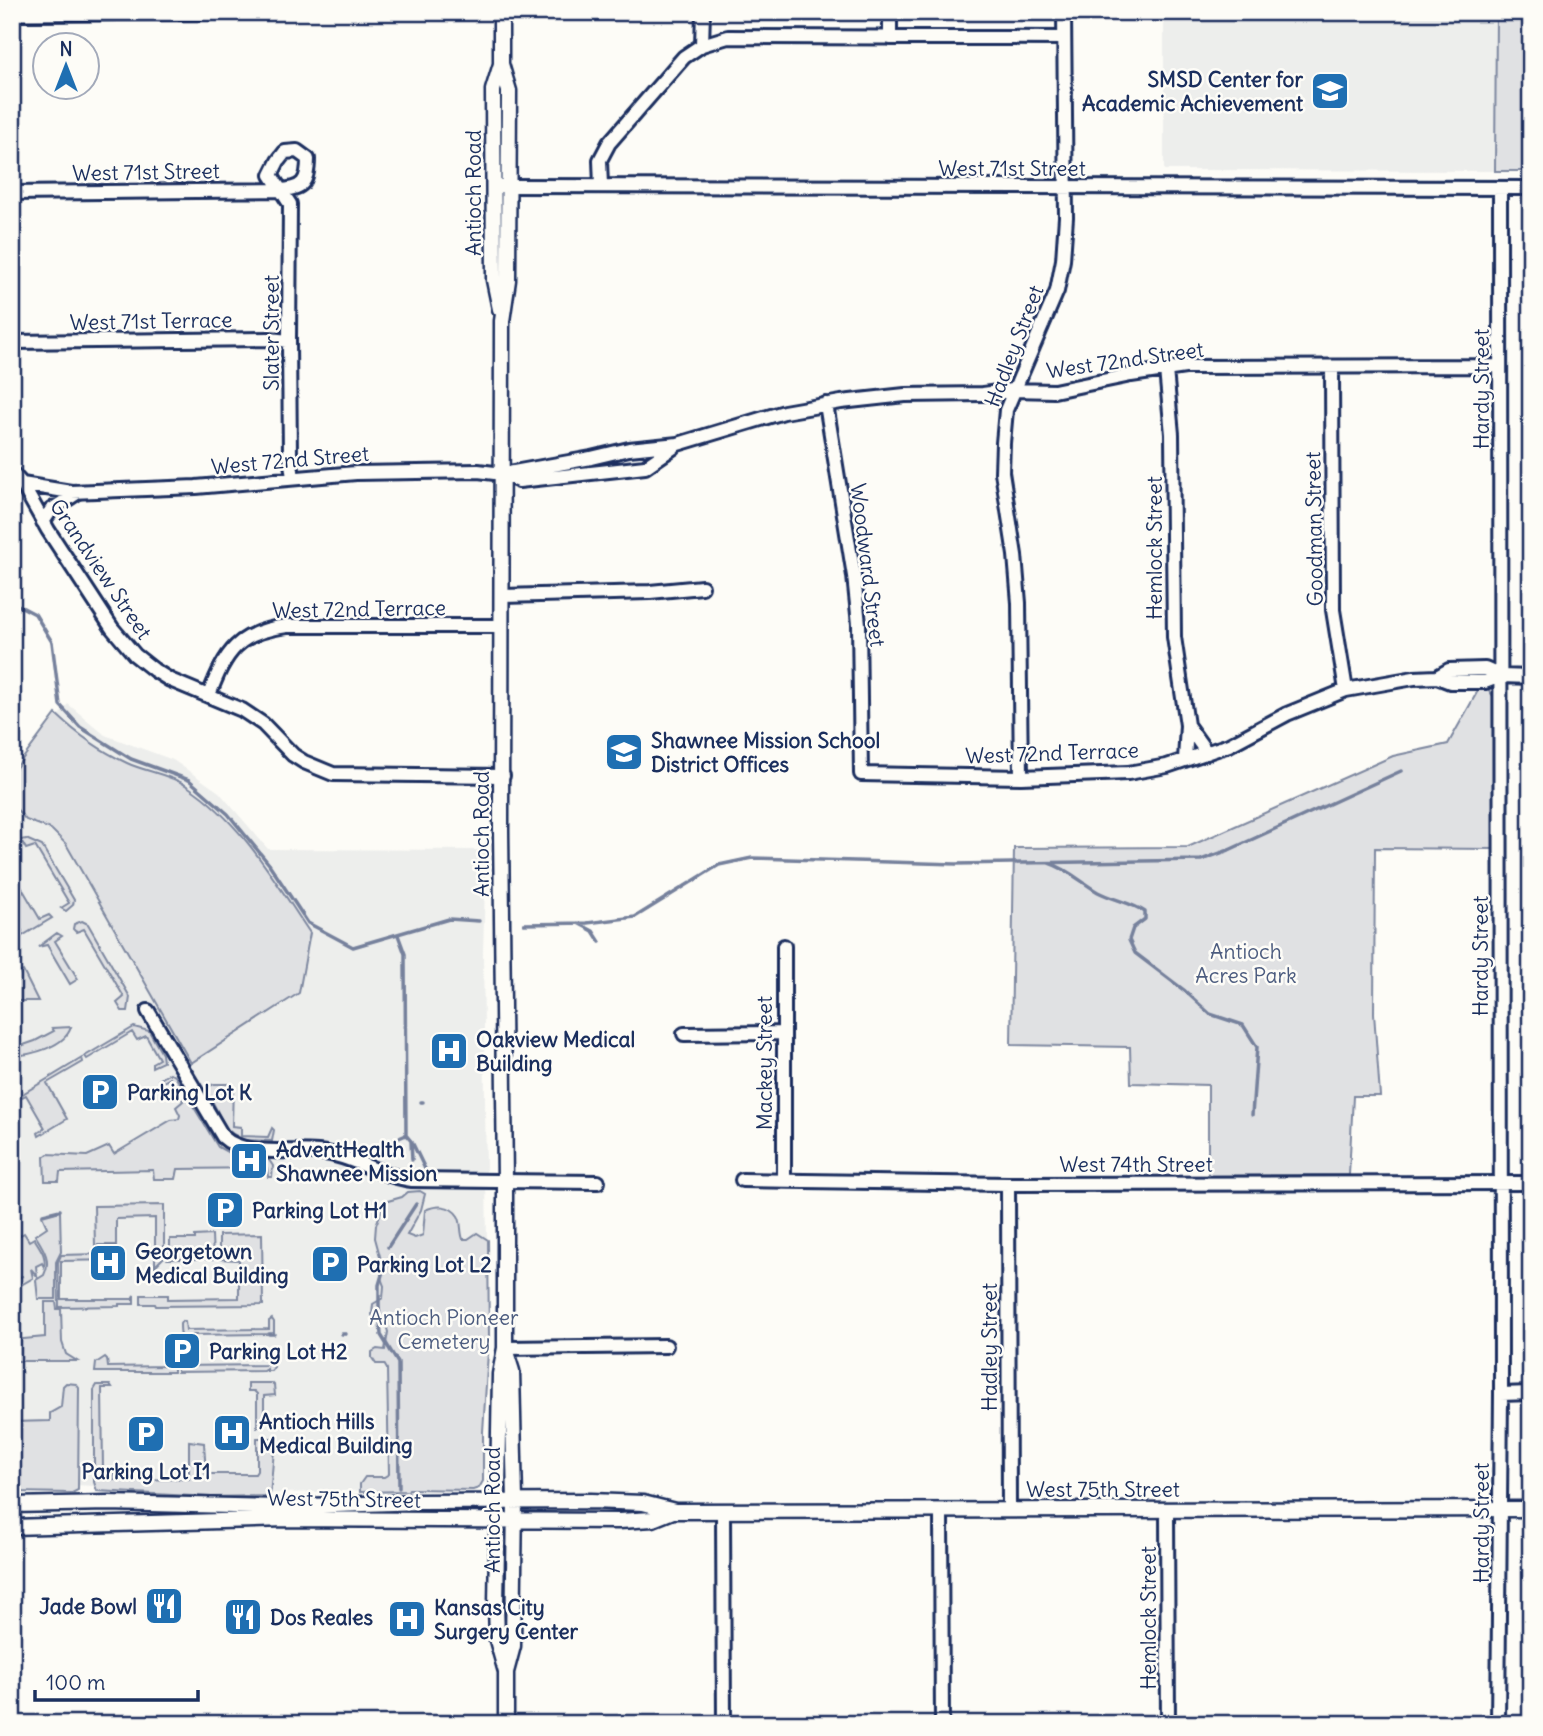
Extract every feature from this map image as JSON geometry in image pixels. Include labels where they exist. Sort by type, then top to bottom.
[{"type":"main road","name":"Antioch Road","points":[[501,12],[501,64],[494,90],[501,186],[494,280],[502,321],[505,1348],[500,1374],[497,1640],[506,1672]]},
{"type":"main road","name":"Antioch Road","points":[[505,1348],[512,1371],[514,1501],[513,1646],[506,1672],[506,1724]]},
{"type":"main road","name":"West 75th Street","points":[[12,1505],[108,1503],[279,1507],[514,1501],[643,1503],[675,1511],[1531,1510]]},
{"type":"main road","name":"West 75th Street","points":[[12,1527],[234,1519],[653,1519],[675,1511]]},
{"type":"street","points":[[12,15],[228,12]]},
{"type":"street","points":[[702,45],[703,12]]},
{"type":"street","points":[[890,12],[890,38]]},
{"type":"street","name":"Hadley Street","points":[[1021,777],[1019,603],[1016,555],[1002,472],[1006,410],[1057,291],[1065,240],[1064,12]]},
{"type":"street","points":[[601,186],[600,160],[609,143],[684,57],[702,45],[728,37],[1064,38]]},
{"type":"street","name":"West 71st Street","points":[[501,186],[1531,188]]},
{"type":"street","name":"Hardy Street","points":[[1498,1724],[1501,1394],[1500,188]]},
{"type":"street","name":"West 71st Street","points":[[12,193],[279,190]]},
{"type":"street","name":"Slater Street","points":[[279,190],[290,204],[290,456],[293,478]]},
{"type":"street","name":"West 71st Terrace","points":[[12,342],[289,341]]},
{"type":"street","name":"West 72nd Street","points":[[503,474],[629,449],[678,444],[784,412],[905,395],[1054,391],[1185,367],[1499,366]]},
{"type":"street","name":"Goodman Street","points":[[1332,367],[1333,599],[1346,690]]},
{"type":"street","name":"Hemlock Street","points":[[1166,370],[1172,434],[1174,637],[1187,725],[1185,760]]},
{"type":"street","name":"Woodward Street","points":[[826,404],[857,596],[861,679],[861,774]]},
{"type":"street","name":"West 72nd Street","points":[[22,484],[62,492],[80,492],[196,487],[377,472],[478,471],[503,474],[519,481],[645,467],[678,444]]},
{"type":"street","name":"Grandview Street","points":[[12,473],[22,484],[43,522],[112,628],[135,655],[170,680],[242,710],[263,724],[293,755],[333,774],[503,776]]},
{"type":"street","name":"West 72nd Street","points":[[43,522],[51,510],[80,492]]},
{"type":"street","points":[[503,596],[650,592],[702,587]]},
{"type":"street","name":"West 72nd Terrace","points":[[209,695],[220,666],[232,649],[241,640],[266,629],[287,626],[502,625]]},
{"type":"street","name":"West 72nd Terrace","points":[[861,774],[1021,777],[1128,773],[1185,760],[1228,745],[1287,714],[1346,690],[1414,678],[1437,677],[1450,682],[1485,682],[1500,676],[1531,677]]},
{"type":"street","name":"Hemlock Street","points":[[1187,725],[1207,752]]},
{"type":"street","name":"Mackey Street","points":[[783,946],[784,1179]]},
{"type":"street","points":[[148,1011],[223,1137],[237,1147],[332,1154],[401,1179],[598,1182]]},
{"type":"street","points":[[684,1034],[782,1033]]},
{"type":"street","name":"West 74th Street","points":[[742,1180],[1008,1184],[1531,1183]]},
{"type":"street","name":"Hadley Street","points":[[1008,1184],[1009,1510]]},
{"type":"street","points":[[505,1348],[666,1346]]},
{"type":"street","points":[[1501,1394],[1531,1393]]},
{"type":"street","points":[[723,1511],[724,1724]]},
{"type":"street","points":[[941,1511],[942,1724]]},
{"type":"street","name":"Hemlock Street","points":[[1167,1511],[1168,1724]]},
{"type":"shaded area","name":"SMSD Center for Academic Achievement","points":[[1164,12],[1496,12],[1495,171],[1164,170]]},
{"type":"shaded area","name":"AdventHealth Shawnee Mission","points":[[68,704],[105,735],[173,760],[219,792],[268,849],[486,850],[483,953],[487,1246],[402,1489],[256,1494],[74,1485],[12,1486],[12,774]]},
{"type":"green space","points":[[1496,12],[1531,12],[1531,171],[1495,171]]},
{"type":"green space","name":"Antioch Acres Park","points":[[1480,687],[1487,687],[1494,698],[1494,849],[1375,848],[1374,1013],[1380,1096],[1353,1096],[1349,1175],[1208,1176],[1208,1085],[1131,1083],[1130,1047],[1011,1045],[1014,848],[1188,847],[1393,756],[1448,744]]},
{"type":"green space","points":[[56,714],[108,753],[134,766],[180,782],[206,800],[224,816],[256,853],[310,933],[299,993],[191,1063],[66,844],[51,829],[26,820],[12,804],[12,773]]},
{"type":"green space","points":[[26,839],[42,846],[74,900],[73,905],[66,911],[61,908],[69,903],[35,846],[26,849],[21,840]]},
{"type":"green space","points":[[12,871],[40,919],[49,915],[52,918],[17,939],[14,936],[22,931],[12,914]]},
{"type":"green space","points":[[82,921],[88,924],[130,997],[128,1011],[122,1011],[117,1003],[124,997],[84,929],[76,932],[73,929],[74,924]]},
{"type":"green space","points":[[57,933],[62,936],[55,941],[78,979],[70,984],[47,945],[38,947]]},
{"type":"green space","points":[[23,971],[38,1001],[12,1001],[12,977]]},
{"type":"green space","points":[[71,1027],[68,1034],[55,1045],[37,1052],[12,1056],[12,1049],[35,1041],[54,1031],[52,1028]]},
{"type":"green space","points":[[134,1027],[149,1031],[162,1054],[163,1062],[152,1067],[152,1063],[159,1059],[146,1036],[137,1040],[132,1032],[87,1059],[85,1056]]},
{"type":"green space","points":[[82,1058],[83,1062],[47,1083],[67,1119],[39,1136],[38,1133],[45,1128],[26,1095],[16,1098]]},
{"type":"green space","points":[[170,1073],[175,1076],[218,1147],[238,1158],[269,1160],[273,1166],[272,1177],[268,1177],[267,1168],[178,1169],[176,1179],[154,1179],[153,1170],[60,1172],[59,1181],[45,1181],[44,1157],[48,1154],[87,1156],[109,1146],[114,1154],[171,1120],[179,1119],[176,1107],[183,1101],[170,1078],[163,1082],[159,1080]]},
{"type":"green space","points":[[214,1084],[233,1084],[232,1126],[241,1127],[241,1136],[268,1137],[272,1128],[272,1141],[244,1140],[226,1128],[204,1089]]},
{"type":"green space","name":"Antioch Pioneer Cemetery","points":[[420,1191],[425,1194],[421,1210],[407,1235],[415,1238],[423,1235],[425,1210],[443,1207],[451,1209],[458,1216],[463,1239],[477,1233],[488,1240],[489,1336],[483,1481],[479,1488],[473,1490],[409,1489],[360,1492],[360,1484],[365,1477],[384,1477],[389,1474],[387,1369],[384,1364],[376,1364],[372,1358],[372,1352],[377,1349],[385,1350],[388,1332],[385,1322],[376,1321],[372,1315],[373,1304],[383,1298],[384,1286],[375,1238],[376,1225],[388,1201],[408,1192]]},
{"type":"green space","points":[[164,1205],[164,1257],[155,1266],[155,1218],[116,1219],[116,1245],[95,1245],[94,1206]]},
{"type":"green space","points":[[60,1211],[61,1252],[56,1262],[56,1299],[38,1299],[36,1280],[44,1275],[47,1264],[46,1254],[35,1235],[47,1227],[42,1216]]},
{"type":"green space","points":[[24,1233],[29,1241],[34,1238],[41,1249],[45,1259],[44,1267],[42,1263],[36,1266],[37,1276],[31,1269],[33,1278],[21,1285],[12,1275],[12,1240]]},
{"type":"green space","points":[[262,1234],[263,1305],[141,1304],[141,1295],[168,1295],[168,1299],[239,1298],[239,1260],[219,1259],[219,1235]]},
{"type":"green space","points":[[212,1235],[213,1259],[168,1259],[170,1239],[195,1239],[195,1236]]},
{"type":"green space","points":[[101,1247],[116,1247],[116,1260],[61,1261],[61,1299],[132,1299],[134,1295],[134,1304],[59,1307],[58,1262],[61,1255],[100,1254]]},
{"type":"green space","points":[[45,1302],[56,1302],[57,1309],[61,1309],[62,1342],[66,1354],[77,1361],[13,1361],[12,1340],[45,1337]]},
{"type":"green space","points":[[272,1319],[274,1334],[193,1335],[190,1344],[182,1338],[180,1324],[185,1322],[186,1330],[269,1329],[269,1321]]},
{"type":"green space","points":[[273,1356],[274,1367],[271,1371],[177,1372],[176,1357],[179,1366],[269,1365],[269,1357]]},
{"type":"green space","points":[[105,1357],[108,1367],[165,1366],[166,1358],[173,1357],[173,1372],[95,1372],[96,1363]]},
{"type":"green space","points":[[66,1383],[76,1384],[79,1388],[78,1490],[72,1493],[12,1492],[12,1422],[50,1421],[50,1413],[61,1407],[63,1386]]},
{"type":"green space","points":[[248,1383],[274,1385],[275,1395],[264,1396],[264,1427],[257,1427],[257,1394],[248,1391]]},
{"type":"green space","points":[[97,1385],[110,1385],[112,1388],[102,1388],[103,1470],[114,1472],[114,1480],[189,1479],[189,1441],[204,1443],[206,1474],[255,1474],[257,1438],[275,1438],[270,1496],[211,1497],[97,1491],[94,1482],[94,1390]]},
{"type":"waterway","points":[[12,602],[35,614],[52,642],[60,705],[80,727],[131,759],[189,780],[228,814],[269,864],[308,923],[353,947],[449,919],[479,921]]},
{"type":"waterway","points":[[524,924],[587,923],[635,917],[719,865],[752,858],[956,864],[1201,860],[1229,850],[1401,771]]},
{"type":"waterway","points":[[1049,863],[1098,892],[1145,912],[1145,919],[1133,928],[1129,940],[1135,953],[1210,1014],[1243,1025],[1257,1047],[1252,1115]]},
{"type":"waterway","points":[[578,923],[593,931],[600,942]]},
{"type":"waterway","points":[[398,935],[405,954],[406,1135],[411,1141],[412,1160]]},
{"type":"waterway","points":[[390,1142],[406,1135]]},
{"type":"waterway","points":[[412,1142],[426,1171]]},
{"type":"waterway","points":[[388,1247],[416,1204]]},
{"type":"waterway","points":[[43,1214],[60,1210]]},
{"type":"waterway","points":[[386,1261],[379,1285],[379,1305],[381,1335],[398,1363],[399,1488]]},
{"type":"waterway","points":[[269,1334],[274,1334]]},
{"type":"place","name":"SMSD Center for Academic Achievement","points":[[1330,91]]},
{"type":"place","name":"Shawnee Mission School District Offices","points":[[624,752]]},
{"type":"place","name":"Oakview Medical Building","points":[[449,1051]]},
{"type":"place","name":"Parking Lot K","points":[[100,1092]]},
{"type":"place","name":"AdventHealth Shawnee Mission","points":[[249,1161]]},
{"type":"place","name":"Parking Lot H1","points":[[225,1210]]},
{"type":"place","name":"Georgetown Medical Building","points":[[108,1263]]},
{"type":"place","name":"Parking Lot L2","points":[[330,1264]]},
{"type":"place","name":"Parking Lot H2","points":[[182,1351]]},
{"type":"place","name":"Antioch Hills Medical Building","points":[[232,1433]]},
{"type":"place","name":"Parking Lot I1","points":[[146,1434]]},
{"type":"place","name":"Jade Bowl","points":[[164,1606]]},
{"type":"place","name":"Dos Reales","points":[[243,1617]]},
{"type":"place","name":"Kansas City Surgery Center","points":[[407,1619]]}]
